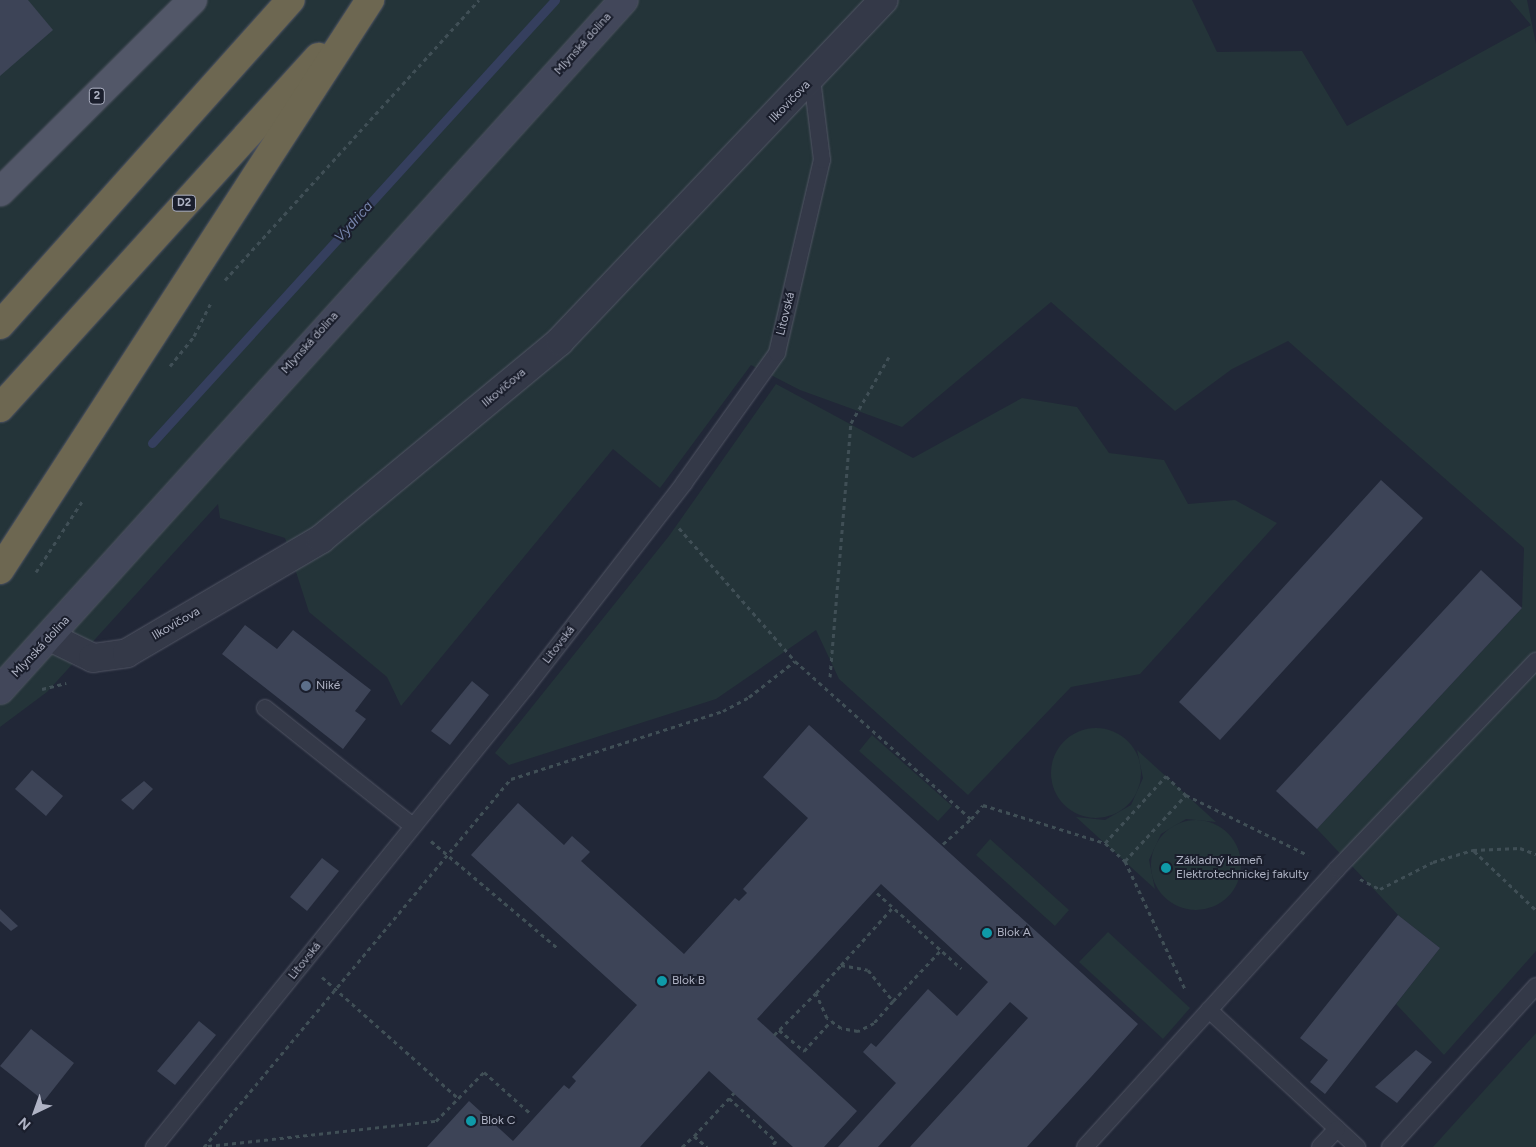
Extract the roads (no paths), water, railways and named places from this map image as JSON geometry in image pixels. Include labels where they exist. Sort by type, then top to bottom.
[{"type":"highway","points":[[0,325],[291,0]]},
{"type":"highway","points":[[0,570],[370,0]]},
{"type":"highway","name":"D2","points":[[0,408],[370,0]]},
{"type":"main road","name":"2","points":[[0,192],[193,0]]},
{"type":"main road","name":"Mlynská dolina","points":[[0,690],[50,638],[235,426],[624,0]]},
{"type":"street","name":"Ilkovičova","points":[[50,638],[92,658],[127,653],[321,539],[560,341],[812,79],[884,0]]},
{"type":"lane","name":"Litovská","points":[[154,1147],[660,515],[777,353],[822,160],[812,79]]},
{"type":"lane","points":[[1085,1147],[1336,869],[1536,661]]},
{"type":"lane","points":[[265,708],[412,826]]},
{"type":"lane","points":[[1390,1147],[1536,986]]},
{"type":"lane","points":[[1210,1010],[1357,1147]]},
{"type":"lane","points":[[1320,1147],[1338,1129]]},
{"type":"waterway","name":"Vydrica","points":[[152,443],[555,0]]},
{"type":"place","name":"Niké","points":[[306,686]]},
{"type":"place","name":"Základný kameň Elektrotechnickej fakulty","points":[[1166,868]]},
{"type":"place","name":"Blok A","points":[[987,933]]},
{"type":"place","name":"Blok B","points":[[662,981]]},
{"type":"place","name":"Blok C","points":[[471,1121]]}]
